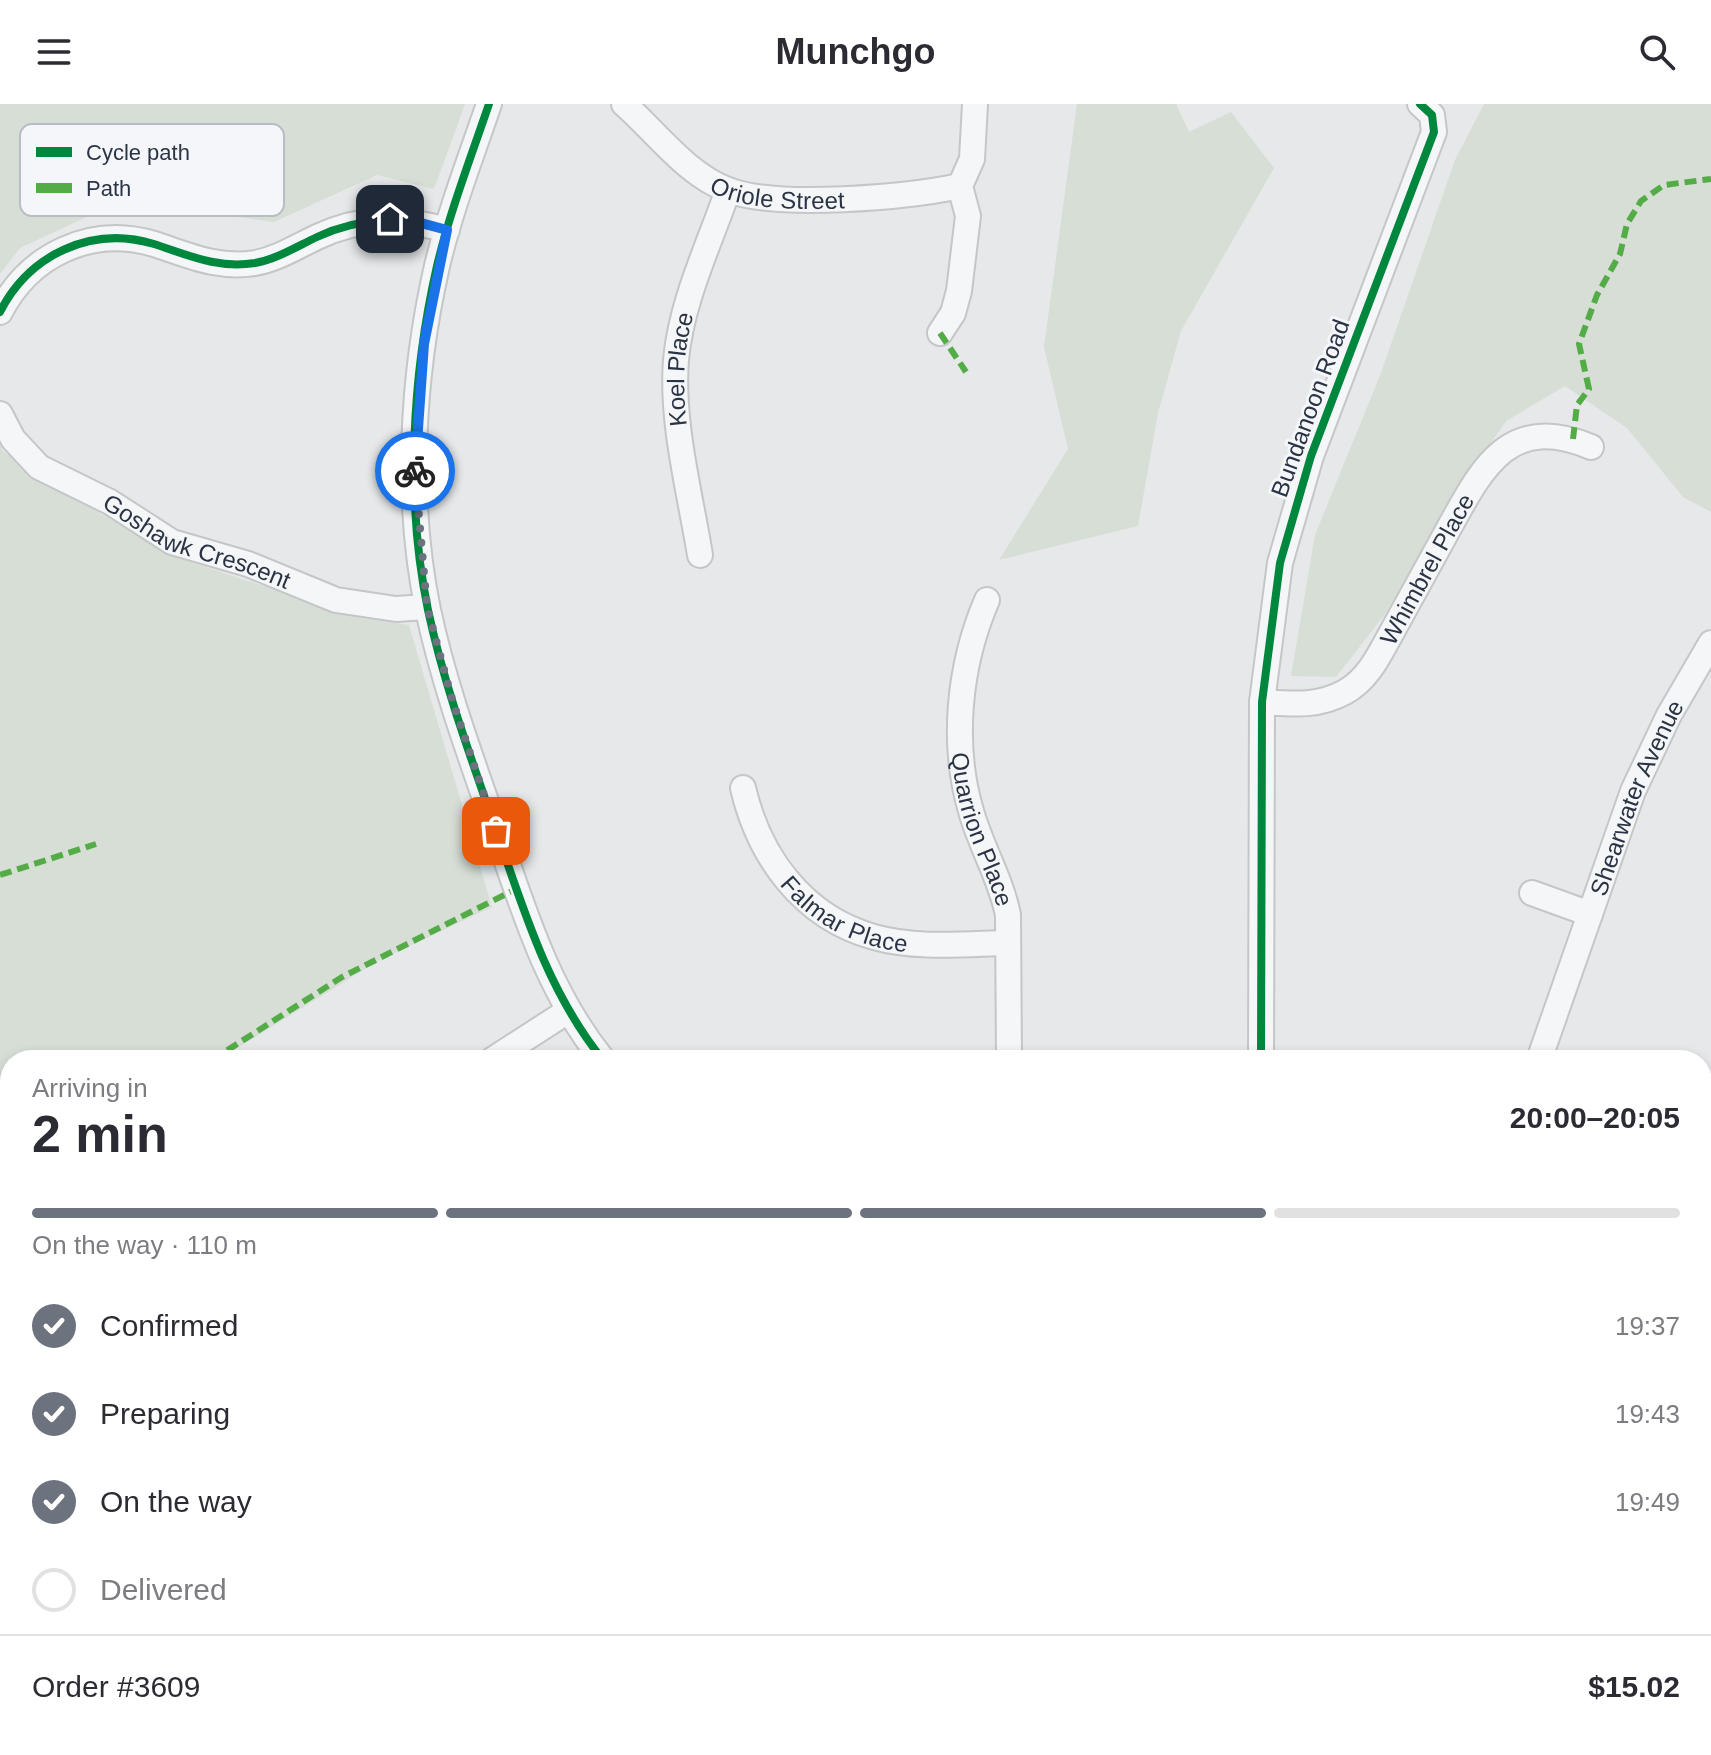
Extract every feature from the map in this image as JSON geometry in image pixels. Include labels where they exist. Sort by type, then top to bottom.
[{"type":"street","points":[[489,104],[447,230],[424,344],[415,431],[417,513],[427,607],[452,699],[537,950],[568,1011],[596,1050]]},
{"type":"street","name":"Oriole Street","points":[[624,104],[673,153],[728,190],[765,197],[823,199],[960,186]]},
{"type":"street","points":[[940,333],[953,313],[959,291],[968,216],[960,186],[972,159],[975,104]]},
{"type":"street","name":"Bundanoon Road","points":[[1261,1050],[1262,702],[1272,612],[1295,508],[1311,456],[1434,132],[1426,110]]},
{"type":"street","name":"Koel Place","points":[[700,555],[683,450],[676,359],[686,312],[728,190]]},
{"type":"street","points":[[0,312],[15,288],[46,257],[89,241],[133,239],[198,261],[239,265],[274,258],[330,231],[367,221],[410,220],[447,230]]},
{"type":"street","name":"Goshawk Crescent","points":[[0,414],[13,439],[39,467],[99,496],[172,542],[248,564],[336,600],[396,609],[427,607]]},
{"type":"street","name":"Whimbrel Place","points":[[1262,702],[1318,703],[1360,682],[1386,643],[1477,479],[1499,452],[1527,438],[1541,436],[1557,436],[1591,447]]},
{"type":"street","name":"Quarrion Place","points":[[987,600],[969,651],[960,714],[961,746],[971,811],[1004,895],[1008,943],[1009,1050]]},
{"type":"street","name":"Shearwater Avenue","points":[[1542,1050],[1643,766],[1711,643]]},
{"type":"street","name":"Falmar Place","points":[[743,788],[764,849],[788,882],[826,914],[872,937],[901,942],[1008,943]]},
{"type":"street","name":"Shearwater Avenue","points":[[1532,893],[1590,914]]},
{"type":"street","points":[[508,1050],[568,1011]]},
{"type":"shaded area","points":[[0,104],[465,104],[434,189],[377,175],[274,222],[230,216],[284,216],[284,124],[20,124],[20,216],[89,216],[20,248],[0,274]]},
{"type":"shaded area","points":[[1077,104],[1176,104],[1189,132],[1231,112],[1274,168],[1181,331],[1158,413],[1138,526],[999,560],[1068,449],[1044,347]]},
{"type":"shaded area","points":[[1484,104],[1711,104],[1711,512],[1683,497],[1627,428],[1565,386],[1506,421],[1458,491],[1385,614],[1336,677],[1291,676],[1315,535],[1381,373],[1455,160]]},
{"type":"shaded area","points":[[0,444],[3,451],[56,489],[184,560],[362,618],[409,625],[492,907],[378,961],[234,1050],[0,1050]]},
{"type":"marked path","points":[[1573,439],[1577,405],[1589,389],[1579,344],[1597,295],[1620,254],[1627,224],[1641,201],[1664,185],[1711,179]]},
{"type":"marked path","points":[[940,333],[966,372]]},
{"type":"marked path","points":[[0,875],[96,844]]},
{"type":"marked path","points":[[228,1050],[342,977],[516,889]]},
{"type":"cycle path","points":[[489,104],[442,245],[428,308],[414,438],[416,525],[434,638],[468,749],[539,950],[567,1007],[596,1050]]},
{"type":"cycle path","points":[[1261,1050],[1262,702],[1280,563],[1311,456],[1434,132],[1432,115],[1420,104]]},
{"type":"cycle path","points":[[0,312],[12,292],[45,260],[85,242],[130,239],[203,260],[241,264],[271,259],[334,230],[366,222],[398,221],[447,230]]},
{"type":"way so far","points":[[415,471],[427,607],[452,699],[496,831]]},
{"type":"route","points":[[390,219],[410,220],[447,230],[437,267],[424,344],[415,431],[415,471]]}]
